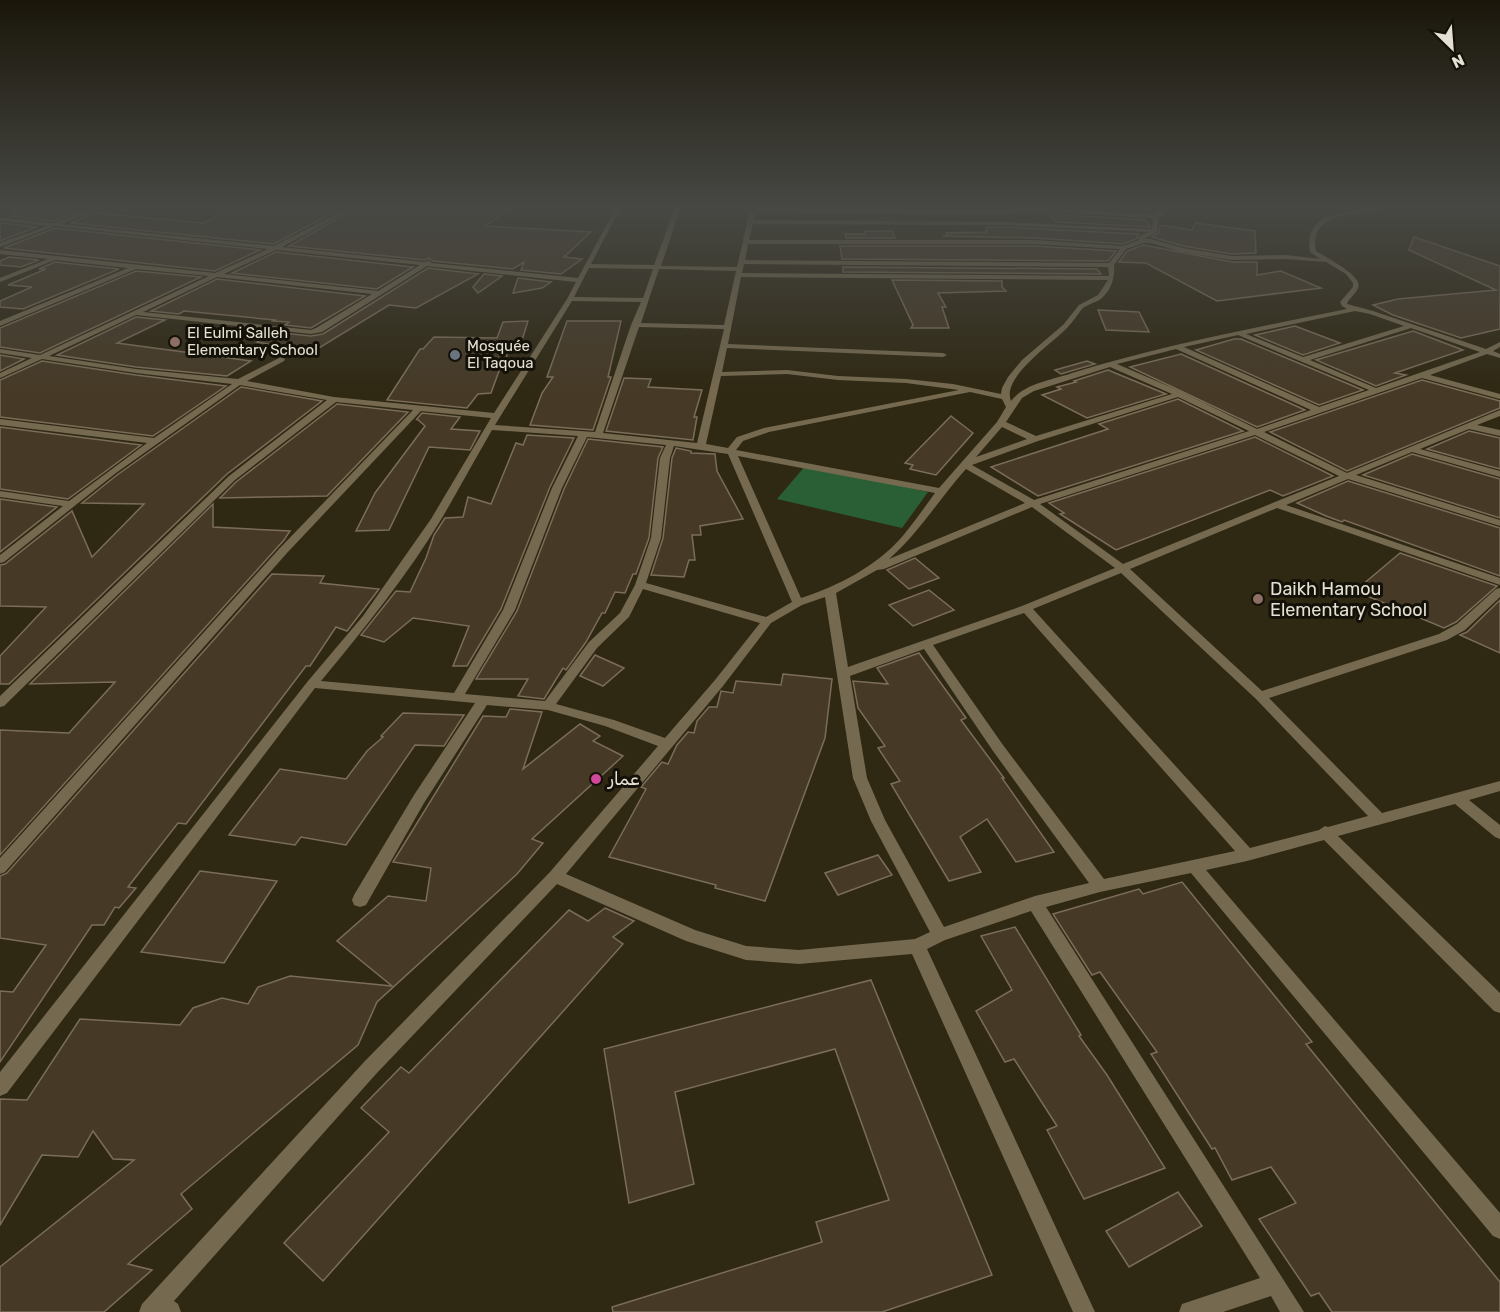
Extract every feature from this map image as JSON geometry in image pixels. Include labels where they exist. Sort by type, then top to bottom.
[{"type":"street","points":[[0,280],[31,268]]},
{"type":"street","points":[[0,324],[131,268]]},
{"type":"street","points":[[156,268],[379,293]]},
{"type":"street","points":[[0,376],[231,268]]},
{"type":"street","points":[[136,313],[311,332],[319,330],[419,268]]},
{"type":"street","points":[[481,268],[579,280]]},
{"type":"street","points":[[0,1087],[312,684],[367,618],[400,572],[436,519],[570,299],[585,268]]},
{"type":"street","points":[[598,435],[658,268]]},
{"type":"street","points":[[677,268],[1112,278]]},
{"type":"street","points":[[741,269],[813,268]]},
{"type":"street","points":[[1010,407],[1005,397],[1011,377],[1065,327],[1081,306],[1100,296],[1112,278],[1111,268]]},
{"type":"street","points":[[1339,268],[1348,273],[1356,283],[1356,287],[1343,302],[1344,305],[1500,356]]},
{"type":"street","points":[[700,446],[719,374],[727,327],[741,269]]},
{"type":"street","points":[[570,299],[645,300]]},
{"type":"street","points":[[868,572],[904,542],[941,491],[1001,423],[1019,396],[1032,389],[1110,364],[1238,333],[1355,309]]},
{"type":"street","points":[[636,325],[727,327]]},
{"type":"street","points":[[1303,360],[1410,326]]},
{"type":"street","points":[[1238,333],[1377,391]]},
{"type":"street","points":[[159,1309],[370,1068],[555,876],[719,683],[767,621],[798,603],[830,592],[868,572],[1032,503],[1377,391],[1486,352],[1500,344]]},
{"type":"street","points":[[725,346],[943,355]]},
{"type":"street","points":[[1177,347],[1318,410]]},
{"type":"street","points":[[0,351],[136,371],[239,382],[334,399],[418,409],[493,422],[731,450],[941,491]]},
{"type":"street","points":[[0,560],[70,504],[156,441],[239,382],[281,358]]},
{"type":"street","points":[[1110,364],[1179,394],[1345,475],[1500,523]]},
{"type":"street","points":[[719,374],[787,372],[824,377],[937,384],[1005,397]]},
{"type":"street","points":[[1422,375],[1500,397]]},
{"type":"street","points":[[731,450],[740,439],[767,430],[969,390]]},
{"type":"street","points":[[964,464],[1179,394]]},
{"type":"street","points":[[0,703],[232,478],[334,399]]},
{"type":"street","points":[[0,868],[291,543],[418,409]]},
{"type":"street","points":[[842,675],[1026,608],[1500,413]]},
{"type":"street","points":[[0,422],[156,441]]},
{"type":"street","points":[[1001,423],[1035,439]]},
{"type":"street","points":[[1468,426],[1500,433]]},
{"type":"street","points":[[458,696],[509,610],[557,488],[584,433]]},
{"type":"street","points":[[548,706],[593,645],[625,615],[640,585],[656,537],[665,458],[671,442]]},
{"type":"street","points":[[1410,449],[1500,474]]},
{"type":"street","points":[[731,450],[798,603]]},
{"type":"street","points":[[964,464],[1032,503],[1122,568],[1260,696],[1379,819]]},
{"type":"street","points":[[0,494],[70,504]]},
{"type":"street","points":[[1275,504],[1500,582]]},
{"type":"street","points":[[640,585],[767,621]]},
{"type":"street","points":[[1260,696],[1443,637],[1461,627],[1500,591]]},
{"type":"street","points":[[830,592],[860,778],[878,821],[940,935]]},
{"type":"street","points":[[1026,608],[1248,855]]},
{"type":"street","points":[[927,645],[998,748],[1100,886]]},
{"type":"street","points":[[312,684],[548,706],[609,723],[667,744]]},
{"type":"street","points":[[360,900],[419,799],[483,700]]},
{"type":"street","points":[[555,876],[692,936],[746,953],[799,957],[917,946],[940,935],[1035,903],[1193,865],[1248,855],[1325,832],[1500,786]]},
{"type":"street","points":[[1456,797],[1500,833]]},
{"type":"street","points":[[1325,832],[1500,1005]]},
{"type":"street","points":[[1193,865],[1500,1229]]},
{"type":"street","points":[[1035,903],[1293,1312]]},
{"type":"street","points":[[917,946],[1084,1312]]},
{"type":"street","points":[[1190,1312],[1275,1284]]},
{"type":"green space","points":[[806,465],[928,492],[902,528],[777,499]]},
{"type":"building","points":[[112,268],[119,269],[23,309],[0,307],[0,301],[32,287],[8,285],[46,269],[39,269]]},
{"type":"building","points":[[190,268],[221,268],[215,271]]},
{"type":"building","points":[[242,268],[411,268],[377,289],[232,273]]},
{"type":"building","points":[[428,268],[478,274],[416,308],[389,305],[319,348],[313,347],[306,351],[257,342],[273,332],[311,336],[323,334]]},
{"type":"building","points":[[522,268],[569,268],[561,274],[521,270]]},
{"type":"building","points":[[843,268],[999,268],[1097,269],[1101,274],[843,272]]},
{"type":"building","points":[[1156,268],[1257,268],[1257,275],[1281,271],[1321,288],[1217,301]]},
{"type":"building","points":[[1449,268],[1500,268],[1500,329],[1461,338],[1393,315],[1373,305],[1398,299],[1496,290]]},
{"type":"building","points":[[136,271],[201,277],[40,353],[0,347],[0,328]]},
{"type":"building","points":[[484,274],[502,276],[478,293],[473,287]]},
{"type":"building","points":[[518,278],[551,282],[542,288],[513,293]]},
{"type":"building","points":[[217,279],[365,296],[311,328],[285,325],[289,322],[273,321],[275,320],[184,311],[179,314],[151,311]]},
{"type":"building","points":[[892,280],[1002,281],[1002,287],[1006,291],[938,293],[946,307],[942,307],[949,328],[911,328],[913,325]]},
{"type":"building","points":[[1098,310],[1139,312],[1149,332],[1106,330]]},
{"type":"building","points":[[136,317],[165,320],[117,343],[251,361],[227,376],[136,367],[57,355]]},
{"type":"building","points":[[528,321],[523,337],[507,354],[506,360],[503,360],[491,393],[478,394],[467,408],[387,400],[420,349],[423,349],[434,337],[497,338],[503,322]]},
{"type":"building","points":[[567,321],[621,321],[608,377],[611,377],[593,430],[530,425],[542,393],[553,377],[547,377]]},
{"type":"building","points":[[1295,326],[1340,343],[1303,355],[1255,335]]},
{"type":"building","points":[[1413,331],[1463,350],[1395,373],[1406,375],[1376,386],[1316,360]]},
{"type":"building","points":[[1241,339],[1363,390],[1319,405],[1196,350]]},
{"type":"building","points":[[1181,354],[1305,410],[1257,427],[1130,367]]},
{"type":"building","points":[[0,355],[24,359],[0,371]]},
{"type":"building","points":[[42,361],[226,386],[153,436],[0,417],[0,380]]},
{"type":"building","points":[[1087,361],[1095,364],[1061,374],[1055,370]]},
{"type":"building","points":[[1108,370],[1166,394],[1087,418],[1042,395],[1061,389],[1057,387]]},
{"type":"building","points":[[624,378],[651,379],[648,387],[702,390],[694,417],[697,417],[693,440],[606,431]]},
{"type":"building","points":[[1422,380],[1500,401],[1500,408],[1347,471],[1270,432]]},
{"type":"building","points":[[241,387],[322,401],[227,474],[9,684],[0,684],[0,656],[46,607],[0,606],[0,565],[5,564],[72,511],[92,557],[144,504],[82,503],[117,475]]},
{"type":"building","points":[[1178,399],[1243,431],[1038,496],[991,467],[1108,429],[1099,424]]},
{"type":"building","points":[[337,404],[408,412],[327,496],[220,498],[236,482]]},
{"type":"building","points":[[422,413],[460,417],[451,429],[480,431],[470,450],[429,447],[389,530],[356,531],[375,493],[425,426],[416,420]]},
{"type":"building","points":[[951,416],[973,433],[936,475],[910,469],[913,465],[905,463]]},
{"type":"building","points":[[0,427],[141,445],[68,499],[0,489]]},
{"type":"building","points":[[1469,431],[1500,438],[1500,469],[1427,449]]},
{"type":"building","points":[[527,435],[574,438],[550,487],[501,609],[467,666],[453,666],[469,626],[413,618],[384,642],[361,635],[396,591],[410,592],[434,535],[445,518],[463,517],[468,497],[491,504],[516,443],[523,445]]},
{"type":"building","points":[[1255,437],[1333,476],[1283,496],[1270,490],[1116,550],[1060,514],[1064,513],[1049,503]]},
{"type":"building","points":[[588,439],[663,447],[658,458],[649,538],[636,574],[633,574],[625,593],[615,592],[605,613],[602,613],[586,642],[566,670],[563,668],[544,699],[518,696],[528,679],[476,679],[517,611],[564,489]]},
{"type":"building","points":[[676,448],[691,451],[691,453],[715,454],[717,471],[743,519],[700,526],[701,535],[692,535],[695,560],[689,560],[684,577],[651,575],[663,538],[672,458]]},
{"type":"building","points":[[1412,454],[1500,479],[1500,518],[1363,475]]},
{"type":"building","points":[[1348,481],[1500,528],[1500,576],[1344,520],[1342,522],[1297,503]]},
{"type":"building","points":[[0,499],[57,507],[0,552]]},
{"type":"building","points":[[213,504],[213,527],[290,531],[0,855],[0,730],[69,733],[115,682],[30,684]]},
{"type":"building","points":[[1400,553],[1497,586],[1456,622],[1444,628],[1355,591]]},
{"type":"building","points":[[915,558],[939,578],[909,589],[887,570]]},
{"type":"building","points":[[272,574],[324,576],[320,583],[379,589],[347,631],[336,627],[310,666],[306,666],[186,824],[178,823],[128,887],[136,888],[119,908],[115,907],[104,925],[92,925],[0,1062],[0,991],[13,992],[46,945],[0,938],[0,876],[7,873]]},
{"type":"building","points":[[929,590],[954,610],[913,626],[889,605]]},
{"type":"building","points":[[1500,600],[1500,653],[1460,635],[1467,632]]},
{"type":"building","points":[[919,653],[966,718],[961,720],[1054,852],[1016,862],[987,819],[960,837],[981,872],[949,881],[891,784],[900,781],[878,748],[885,746],[858,708],[853,681],[888,684],[877,668]]},
{"type":"building","points":[[595,655],[624,668],[603,686],[580,676]]},
{"type":"building","points":[[783,674],[832,679],[825,738],[765,901],[715,888],[716,885],[609,857],[646,789],[641,787],[662,762],[668,764],[677,745],[688,732],[694,733],[697,721],[709,707],[717,707],[721,691],[733,693],[736,681],[781,685]]},
{"type":"building","points":[[510,709],[542,712],[523,769],[580,724],[600,736],[593,741],[623,756],[532,839],[543,843],[517,874],[377,1002],[358,1045],[181,1194],[192,1209],[128,1264],[152,1270],[104,1312],[0,1312],[0,1267],[134,1160],[113,1159],[93,1131],[78,1157],[42,1155],[0,1225],[0,1099],[27,1100],[80,1019],[180,1025],[193,1008],[222,998],[248,1004],[258,987],[290,976],[392,986],[337,941],[388,896],[426,901],[431,868],[393,862],[483,716],[506,717]]},
{"type":"building","points":[[403,713],[464,715],[444,746],[415,745],[346,845],[301,837],[295,845],[229,835],[280,769],[346,779],[367,751],[383,737],[381,736]]},
{"type":"building","points":[[878,855],[892,875],[838,895],[825,873]]},
{"type":"building","points":[[200,871],[277,881],[224,963],[141,952]]},
{"type":"building","points":[[1182,882],[1312,1042],[1306,1044],[1500,1282],[1500,1312],[1332,1312],[1319,1293],[1311,1296],[1259,1219],[1296,1203],[1271,1167],[1232,1180],[1215,1148],[1212,1149],[1151,1054],[1157,1052],[1100,972],[1092,975],[1053,914],[1139,889],[1143,894]]},
{"type":"building","points":[[605,908],[634,921],[613,937],[623,944],[323,1281],[284,1243],[389,1132],[361,1108],[401,1067],[409,1073],[569,910],[588,921]]},
{"type":"building","points":[[1015,927],[1081,1035],[1079,1036],[1107,1075],[1165,1168],[1084,1199],[1047,1130],[1057,1126],[1014,1059],[1005,1062],[976,1011],[1012,990],[981,936]]},
{"type":"building","points":[[871,980],[992,1275],[882,1312],[613,1312],[612,1307],[822,1242],[816,1222],[889,1200],[835,1049],[675,1092],[694,1184],[629,1203],[604,1049]]},
{"type":"building","points":[[1178,1192],[1202,1226],[1129,1267],[1106,1231]]},
{"type":"place","name":"El Eulmi Salleh Elementary School","points":[[175,342]]},
{"type":"place","name":"Mosquée El Taqoua","points":[[455,355]]},
{"type":"place","name":"Daikh Hamou Elementary School","points":[[1258,599]]},
{"type":"place","name":"عمار","points":[[596,779]]}]
